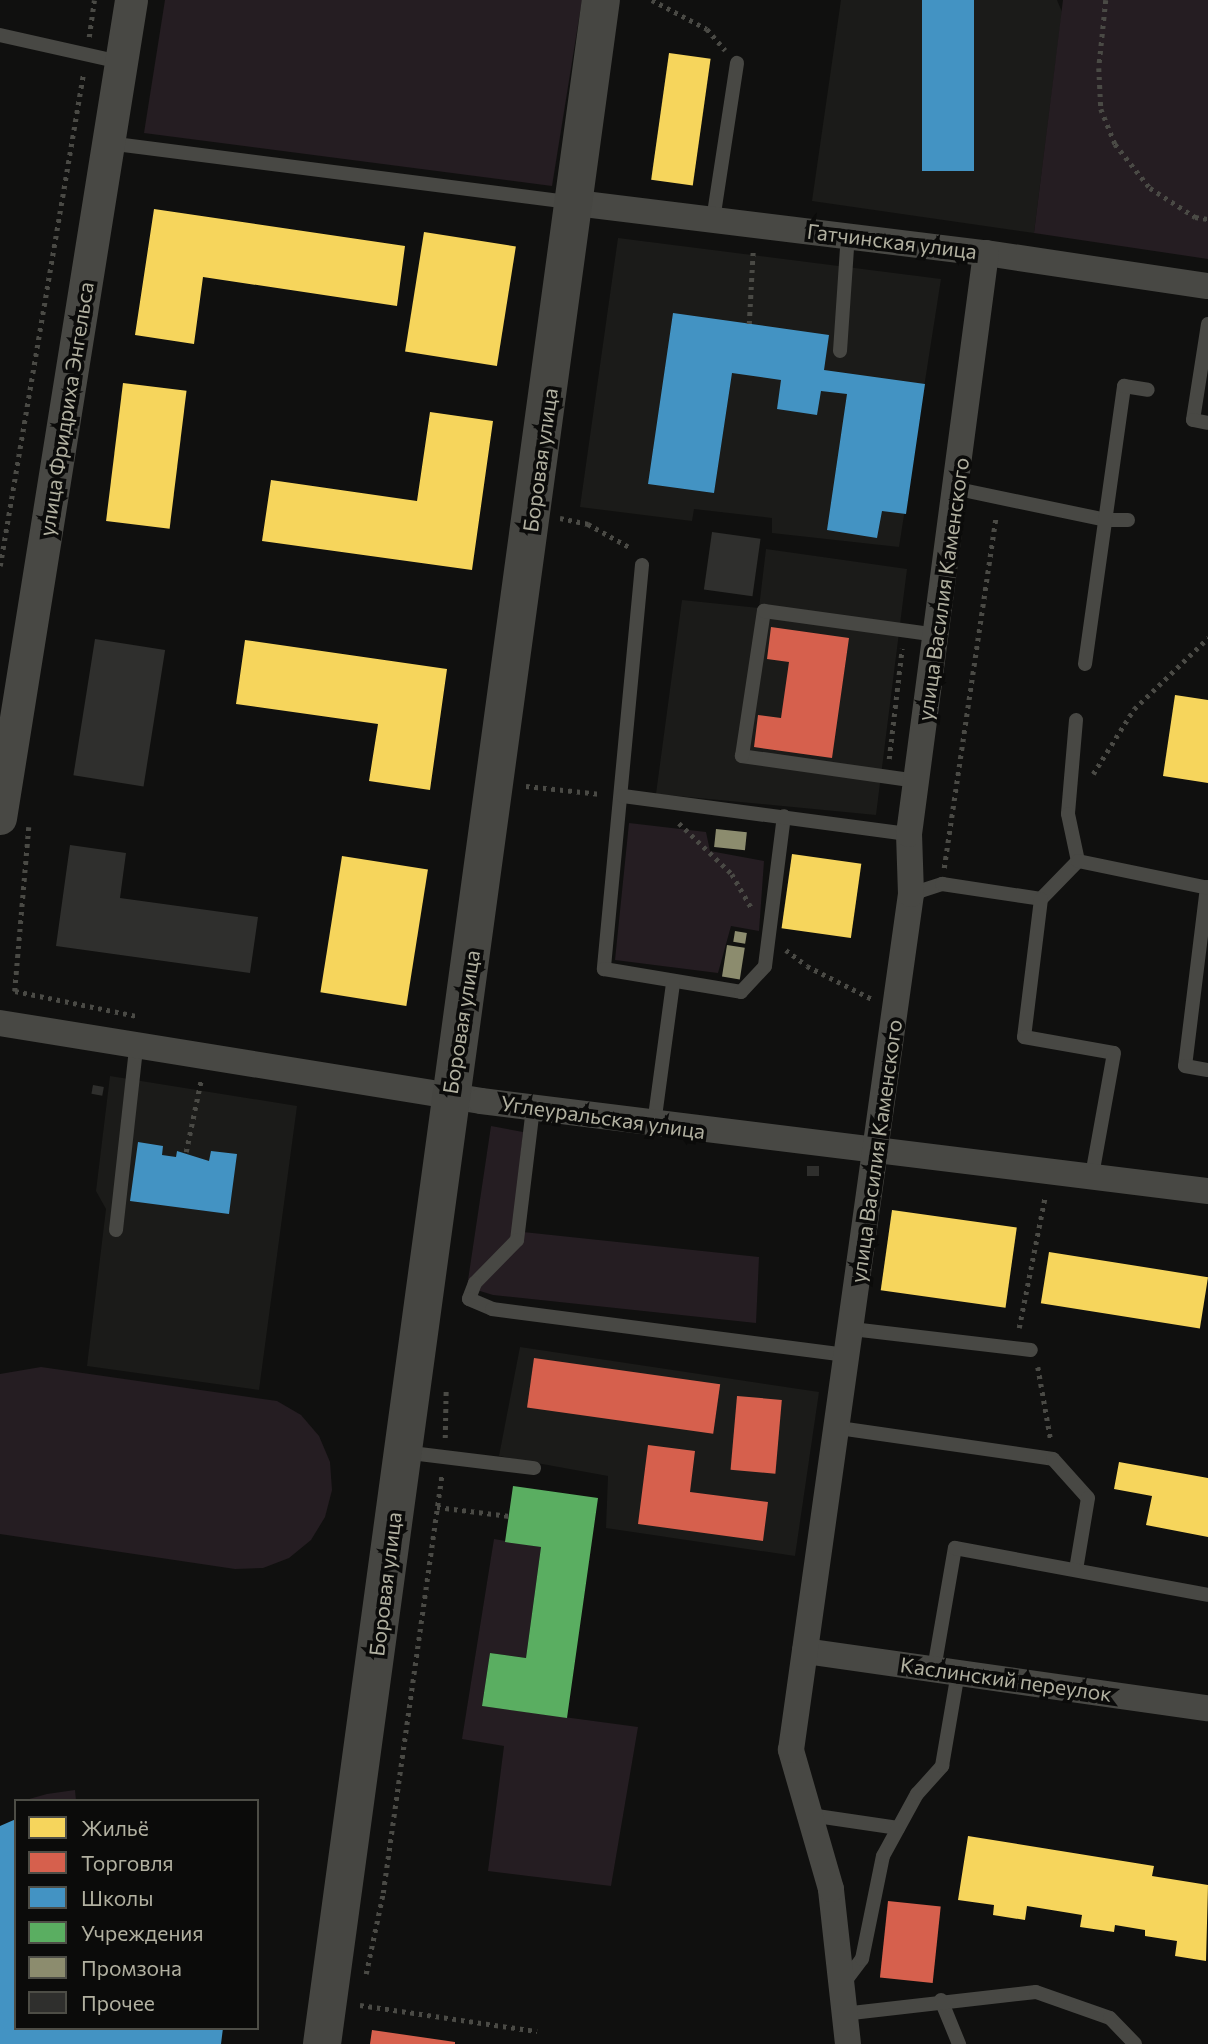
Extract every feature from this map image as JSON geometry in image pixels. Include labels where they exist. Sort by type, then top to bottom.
[{"type":"main road","name":"Боровая улица","points":[[322,2044],[450,1096],[498,782],[601,0]]},
{"type":"street","name":"улица Фридриха Энгельса","points":[[0,818],[131,0]]},
{"type":"street","name":"Гатчинская улица","points":[[576,203],[986,253],[1208,286]]},
{"type":"street","name":"улица Василия Каменского","points":[[843,2035],[831,1889],[791,1750],[839,1428],[911,894],[909,834],[958,489],[986,253]]},
{"type":"street","name":"Углеуральская улица","points":[[0,1023],[136,1048],[533,1108],[875,1153],[1049,1169],[1208,1191]]},
{"type":"street","name":"Каслинский переулок","points":[[805,1651],[1208,1708]]},
{"type":"lane","points":[[0,35],[120,62]]},
{"type":"lane","points":[[713,220],[737,64]]},
{"type":"lane","points":[[108,143],[576,203]]},
{"type":"lane","points":[[840,351],[848,235]]},
{"type":"lane","points":[[1208,324],[1193,420],[1208,422]]},
{"type":"lane","points":[[1084,664],[1124,386],[1148,390]]},
{"type":"lane","points":[[958,489],[1106,520],[1128,520]]},
{"type":"lane","points":[[642,565],[623,796],[604,969],[673,983],[741,992],[765,966],[784,816]]},
{"type":"lane","points":[[916,781],[742,756],[764,611],[937,635]]},
{"type":"lane","points":[[1076,720],[1068,814],[1078,862]]},
{"type":"lane","points":[[623,796],[909,834]]},
{"type":"lane","points":[[1078,862],[1208,888],[1185,1066],[1208,1070]]},
{"type":"lane","points":[[1078,862],[1041,899],[1024,1037],[1114,1053],[1092,1175]]},
{"type":"lane","points":[[911,894],[942,884],[1041,899]]},
{"type":"lane","points":[[654,1124],[673,983]]},
{"type":"lane","points":[[116,1230],[136,1048]]},
{"type":"lane","points":[[533,1108],[517,1240],[475,1283],[469,1299],[492,1309],[848,1355]]},
{"type":"lane","points":[[852,1329],[1031,1350]]},
{"type":"lane","points":[[839,1428],[1053,1459],[1088,1498],[1076,1570]]},
{"type":"lane","points":[[402,1451],[534,1468]]},
{"type":"lane","points":[[840,1988],[862,1959],[883,1856],[917,1794],[942,1766],[955,1548],[1208,1595]]},
{"type":"lane","points":[[810,1815],[898,1828]]},
{"type":"lane","points":[[843,2035],[941,2000],[1036,1992],[1110,2018],[1135,2044]]},
{"type":"lane","points":[[941,2000],[959,2044]]},
{"type":"path","points":[[0,566],[94,0]]},
{"type":"path","points":[[652,0],[707,29],[737,64]]},
{"type":"path","points":[[1106,0],[1100,95],[1115,144],[1150,188],[1195,217],[1208,219]]},
{"type":"path","points":[[749,324],[754,239]]},
{"type":"path","points":[[942,884],[999,498]]},
{"type":"path","points":[[559,518],[587,524],[631,548],[642,565]]},
{"type":"path","points":[[886,777],[904,631]]},
{"type":"path","points":[[1068,814],[1134,709],[1208,638]]},
{"type":"path","points":[[523,785],[623,796]]},
{"type":"path","points":[[186,1152],[202,1076]]},
{"type":"path","points":[[1049,1169],[1017,1326],[1031,1350],[1044,1385],[1053,1459]]},
{"type":"path","points":[[437,1507],[509,1516]]},
{"type":"path","points":[[360,2005],[537,2031]]},
{"type":"shaded area","points":[[165,0],[582,0],[552,186],[144,133]]},
{"type":"shaded area","points":[[841,0],[1057,0],[1062,12],[1034,233],[812,201]]},
{"type":"shaded area","points":[[1063,0],[1208,0],[1208,259],[1034,233]]},
{"type":"shaded area","points":[[618,238],[941,279],[899,547],[772,533],[772,518],[694,509],[692,521],[580,507]]},
{"type":"shaded area","points":[[766,549],[907,569],[876,815],[656,794],[682,600],[759,608]]},
{"type":"shaded area","points":[[629,823],[706,832],[710,851],[764,861],[759,931],[731,926],[718,973],[615,960]]},
{"type":"shaded area","points":[[110,1076],[297,1106],[259,1390],[87,1366],[106,1209],[96,1191]]},
{"type":"shaded area","points":[[491,1126],[523,1132],[514,1225],[523,1232],[759,1257],[756,1323],[493,1295],[467,1287]]},
{"type":"shaded area","points":[[520,1347],[819,1392],[795,1556],[606,1528],[608,1476],[499,1456]]},
{"type":"shaded area","points":[[41,1367],[277,1401],[301,1415],[319,1436],[330,1462],[332,1490],[325,1517],[311,1540],[289,1558],[263,1568],[235,1569],[0,1534],[0,1374]]},
{"type":"shaded area","points":[[494,1539],[541,1547],[526,1658],[490,1653],[482,1706],[638,1727],[611,1886],[488,1871],[504,1746],[462,1739]]},
{"type":"shaded area","points":[[75,1790],[76,1799],[29,1799]]},
{"type":"building: Жильё","points":[[669,53],[711,59],[693,186],[651,180]]},
{"type":"building: Жильё","points":[[154,209],[405,246],[397,306],[203,277],[194,344],[135,335]]},
{"type":"building: Жильё","points":[[424,232],[516,247],[497,366],[405,352]]},
{"type":"building: Жильё","points":[[123,383],[187,391],[170,529],[106,521]]},
{"type":"building: Жильё","points":[[430,412],[493,421],[472,570],[262,541],[271,480],[417,501]]},
{"type":"building: Жильё","points":[[245,640],[447,669],[430,790],[369,781],[378,724],[236,704]]},
{"type":"building: Жильё","points":[[1175,695],[1208,700],[1208,783],[1163,776]]},
{"type":"building: Жильё","points":[[792,854],[861,864],[851,938],[782,928]]},
{"type":"building: Жильё","points":[[342,856],[428,870],[406,1006],[320,992]]},
{"type":"building: Жильё","points":[[892,1210],[1017,1228],[1006,1308],[881,1290]]},
{"type":"building: Жильё","points":[[1049,1252],[1208,1277],[1200,1329],[1041,1303]]},
{"type":"building: Жильё","points":[[1119,1462],[1208,1478],[1208,1537],[1146,1525],[1152,1496],[1114,1489]]},
{"type":"building: Жильё","points":[[968,1836],[1154,1866],[1152,1876],[1208,1885],[1206,1961],[1175,1956],[1177,1941],[1145,1936],[1145,1930],[1115,1925],[1114,1932],[1080,1927],[1082,1915],[1027,1906],[1025,1920],[993,1915],[994,1905],[958,1900]]},
{"type":"building: Торговля","points":[[771,627],[849,638],[832,758],[754,747],[758,715],[781,718],[789,662],[767,659]]},
{"type":"building: Торговля","points":[[534,1358],[720,1384],[713,1434],[527,1408]]},
{"type":"building: Торговля","points":[[737,1396],[782,1400],[775,1474],[731,1470]]},
{"type":"building: Торговля","points":[[648,1445],[695,1451],[690,1492],[768,1502],[763,1541],[638,1524]]},
{"type":"building: Торговля","points":[[888,1901],[941,1907],[933,1983],[880,1978]]},
{"type":"building: Торговля","points":[[372,2030],[455,2042],[455,2044],[370,2044]]},
{"type":"building: Школы","points":[[922,0],[974,0],[974,171],[922,171]]},
{"type":"building: Школы","points":[[673,313],[829,335],[824,370],[925,384],[906,514],[882,511],[877,538],[827,530],[847,394],[821,391],[817,415],[777,409],[781,380],[732,373],[714,493],[648,484]]},
{"type":"building: Школы","points":[[138,1142],[163,1146],[162,1155],[176,1157],[177,1151],[209,1161],[211,1151],[237,1154],[229,1214],[130,1201]]},
{"type":"building: Школы","points":[[14,1820],[14,2030],[223,2030],[221,2044],[0,2044],[0,1826]]},
{"type":"building: Учреждения","points":[[513,1486],[598,1498],[567,1718],[482,1706],[490,1653],[526,1658],[541,1547],[505,1542]]},
{"type":"building: Промзона","points":[[716,829],[747,832],[745,850],[714,847]]},
{"type":"building: Промзона","points":[[735,931],[747,933],[745,944],[733,942]]},
{"type":"building: Промзона","points":[[727,945],[745,948],[740,979],[722,977]]},
{"type":"building: Прочее","points":[[712,532],[761,539],[752,596],[704,589]]},
{"type":"building: Прочее","points":[[95,639],[165,650],[144,786],[73,775]]},
{"type":"building: Прочее","points":[[70,845],[126,853],[120,898],[258,917],[250,973],[56,946]]},
{"type":"building: Прочее","points":[[93,1085],[104,1087],[102,1096],[91,1094]]},
{"type":"building: Прочее","points":[[807,1166],[819,1166],[819,1176],[807,1176]]}]
